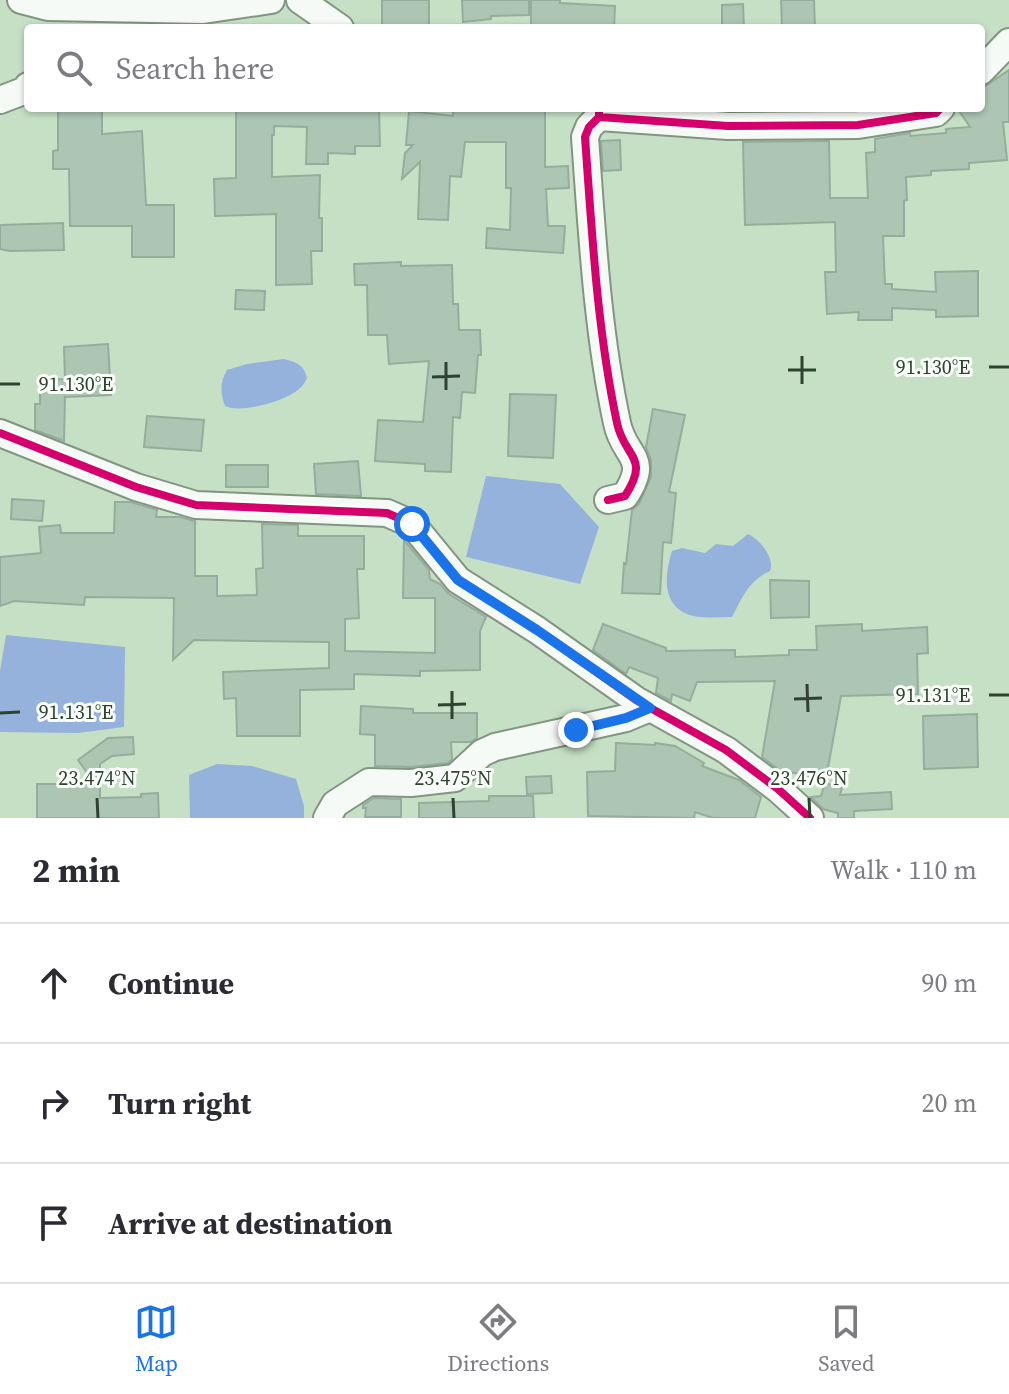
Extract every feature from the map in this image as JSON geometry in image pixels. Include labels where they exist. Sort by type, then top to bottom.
[{"type":"street","points":[[21,0],[47,18],[203,10],[271,0]]},
{"type":"street","points":[[300,0],[334,24]]},
{"type":"street","points":[[985,67],[1009,42]]},
{"type":"street","points":[[0,100],[24,91]]},
{"type":"street","points":[[608,500],[625,496],[637,473],[637,465],[617,428],[597,302],[585,137],[599,113],[728,126],[858,125],[937,112]]},
{"type":"street","points":[[0,433],[136,487],[196,505],[387,513],[412,524],[458,580],[650,708],[726,750],[778,789],[810,818]]},
{"type":"street","points":[[327,818],[335,804],[369,782],[411,783],[455,778],[482,753],[495,747],[626,718],[650,708]]},
{"type":"water","points":[[284,359],[302,367],[307,378],[293,394],[263,405],[241,408],[225,406],[222,387],[227,370]]},
{"type":"water","points":[[486,476],[560,484],[599,527],[580,584],[466,557]]},
{"type":"water","points":[[748,534],[765,550],[771,566],[770,571],[751,584],[732,617],[699,617],[678,609],[668,593],[667,572],[672,551],[682,548],[705,553],[716,544],[733,546]]},
{"type":"water","points":[[6,635],[125,647],[124,727],[78,733],[0,732],[0,671]]},
{"type":"water","points":[[217,764],[252,766],[296,779],[304,806],[304,818],[190,818],[189,775]]},
{"type":"building","points":[[382,0],[429,0],[429,24],[382,24]]},
{"type":"building","points":[[462,0],[529,0],[529,15],[491,16],[491,19],[463,22]]},
{"type":"building","points":[[531,0],[615,6],[614,24],[531,24]]},
{"type":"building","points":[[781,0],[814,0],[815,24],[782,24]]},
{"type":"building","points":[[743,4],[744,24],[722,24],[722,5]]},
{"type":"building","points":[[1009,70],[1009,122],[1003,122],[1007,160],[969,163],[969,169],[931,171],[931,175],[906,177],[904,236],[883,236],[885,284],[892,284],[892,289],[936,292],[935,272],[978,271],[978,316],[936,317],[936,310],[892,308],[892,320],[858,320],[859,312],[827,314],[825,272],[836,272],[835,222],[745,225],[743,142],[829,141],[830,198],[868,198],[866,153],[875,152],[875,139],[910,133],[910,136],[946,133],[946,129],[970,127],[960,112],[985,112],[985,86]]},
{"type":"building","points":[[58,112],[102,112],[102,134],[142,131],[146,205],[174,205],[174,257],[132,257],[132,226],[70,226],[69,169],[53,169],[53,151],[58,150]]},
{"type":"building","points":[[236,112],[379,112],[380,146],[355,146],[355,154],[328,153],[328,164],[306,164],[307,127],[274,126],[272,177],[320,175],[322,251],[311,251],[312,284],[276,285],[276,214],[215,216],[214,179],[236,178]]},
{"type":"building","points":[[409,112],[453,116],[453,112],[545,112],[545,167],[568,166],[569,188],[546,189],[548,226],[565,226],[563,253],[486,248],[487,228],[510,230],[511,188],[506,188],[506,142],[465,142],[461,177],[450,176],[448,220],[418,219],[420,162],[402,179],[405,153],[413,145],[406,145]]},
{"type":"building","points":[[620,140],[621,170],[603,171],[601,141]]},
{"type":"building","points":[[63,223],[64,250],[0,249],[0,225]]},
{"type":"building","points":[[401,262],[401,266],[452,265],[453,304],[458,304],[459,330],[480,330],[481,355],[478,355],[475,393],[462,392],[460,418],[453,417],[451,472],[425,471],[425,464],[375,461],[378,420],[423,422],[429,361],[389,364],[387,335],[368,335],[367,285],[355,285],[354,264]]},
{"type":"building","points":[[236,290],[265,291],[264,310],[235,309]]},
{"type":"building","points":[[108,344],[111,395],[65,397],[64,441],[35,430],[35,404],[40,404],[40,380],[65,379],[64,347]]},
{"type":"building","points":[[510,394],[556,395],[553,458],[508,456]]},
{"type":"building","points":[[653,409],[685,415],[669,492],[676,493],[671,543],[663,542],[660,594],[622,593],[632,510],[639,504],[651,477],[651,460],[646,447]]},
{"type":"building","points":[[147,416],[204,420],[201,451],[144,447]]},
{"type":"building","points":[[358,461],[361,496],[316,494],[314,464]]},
{"type":"building","points":[[226,465],[268,465],[268,487],[226,487]]},
{"type":"building","points":[[12,499],[44,501],[42,521],[11,519]]},
{"type":"building","points":[[115,502],[131,502],[157,510],[156,517],[180,517],[195,521],[195,576],[217,576],[217,596],[257,595],[256,569],[263,568],[262,524],[298,525],[298,536],[364,536],[364,569],[357,569],[359,618],[345,619],[345,651],[435,653],[435,598],[403,598],[404,540],[429,570],[430,579],[486,617],[480,631],[480,670],[420,671],[420,676],[354,674],[354,689],[300,690],[300,736],[237,736],[236,698],[224,699],[223,672],[329,668],[329,642],[194,640],[173,660],[174,598],[85,597],[84,605],[14,601],[0,606],[0,557],[41,553],[39,527],[60,525],[61,533],[114,533]]},
{"type":"building","points":[[770,580],[809,581],[809,617],[771,618]]},
{"type":"building","points":[[603,624],[666,648],[666,651],[735,650],[735,657],[789,655],[789,650],[817,650],[816,626],[862,624],[862,631],[927,627],[928,653],[917,654],[918,694],[841,696],[826,779],[779,770],[762,757],[775,681],[697,682],[690,701],[672,694],[671,701],[656,693],[658,678],[629,667],[626,674],[593,650]]},
{"type":"building","points":[[361,706],[413,709],[413,713],[477,713],[477,738],[471,742],[451,742],[452,759],[448,763],[410,767],[375,766],[375,735],[360,734]]},
{"type":"building","points":[[977,714],[978,767],[924,769],[923,716]]},
{"type":"building","points":[[133,737],[134,754],[112,756],[100,764],[100,798],[141,797],[141,794],[158,793],[159,818],[37,818],[37,784],[95,784],[78,760],[108,738]]},
{"type":"building","points":[[616,743],[675,746],[704,763],[702,766],[739,780],[761,797],[755,818],[713,818],[695,812],[694,818],[588,816],[587,772],[615,771]]},
{"type":"building","points":[[551,776],[552,793],[527,794],[526,777]]},
{"type":"building","points":[[825,783],[842,788],[840,795],[891,792],[892,809],[854,811],[854,818],[838,818],[838,813],[823,809],[811,797],[821,796]]},
{"type":"building","points":[[489,796],[533,796],[534,818],[419,818],[419,803],[489,801]]},
{"type":"building","points":[[374,798],[401,799],[401,817],[365,817],[366,808],[363,805]]},
{"type":"cycle path","points":[[599,112],[599,117],[728,126],[858,125],[937,112]]},
{"type":"cycle path","points":[[599,117],[589,127],[585,137],[596,281],[617,423],[636,465],[636,473],[625,496],[608,500]]},
{"type":"cycle path","points":[[0,433],[136,487],[196,505],[387,513],[412,524],[458,580],[537,630],[636,700],[726,750],[778,789],[810,818]]},
{"type":"route","points":[[412,524],[458,580],[650,708],[626,718],[576,730]]}]
